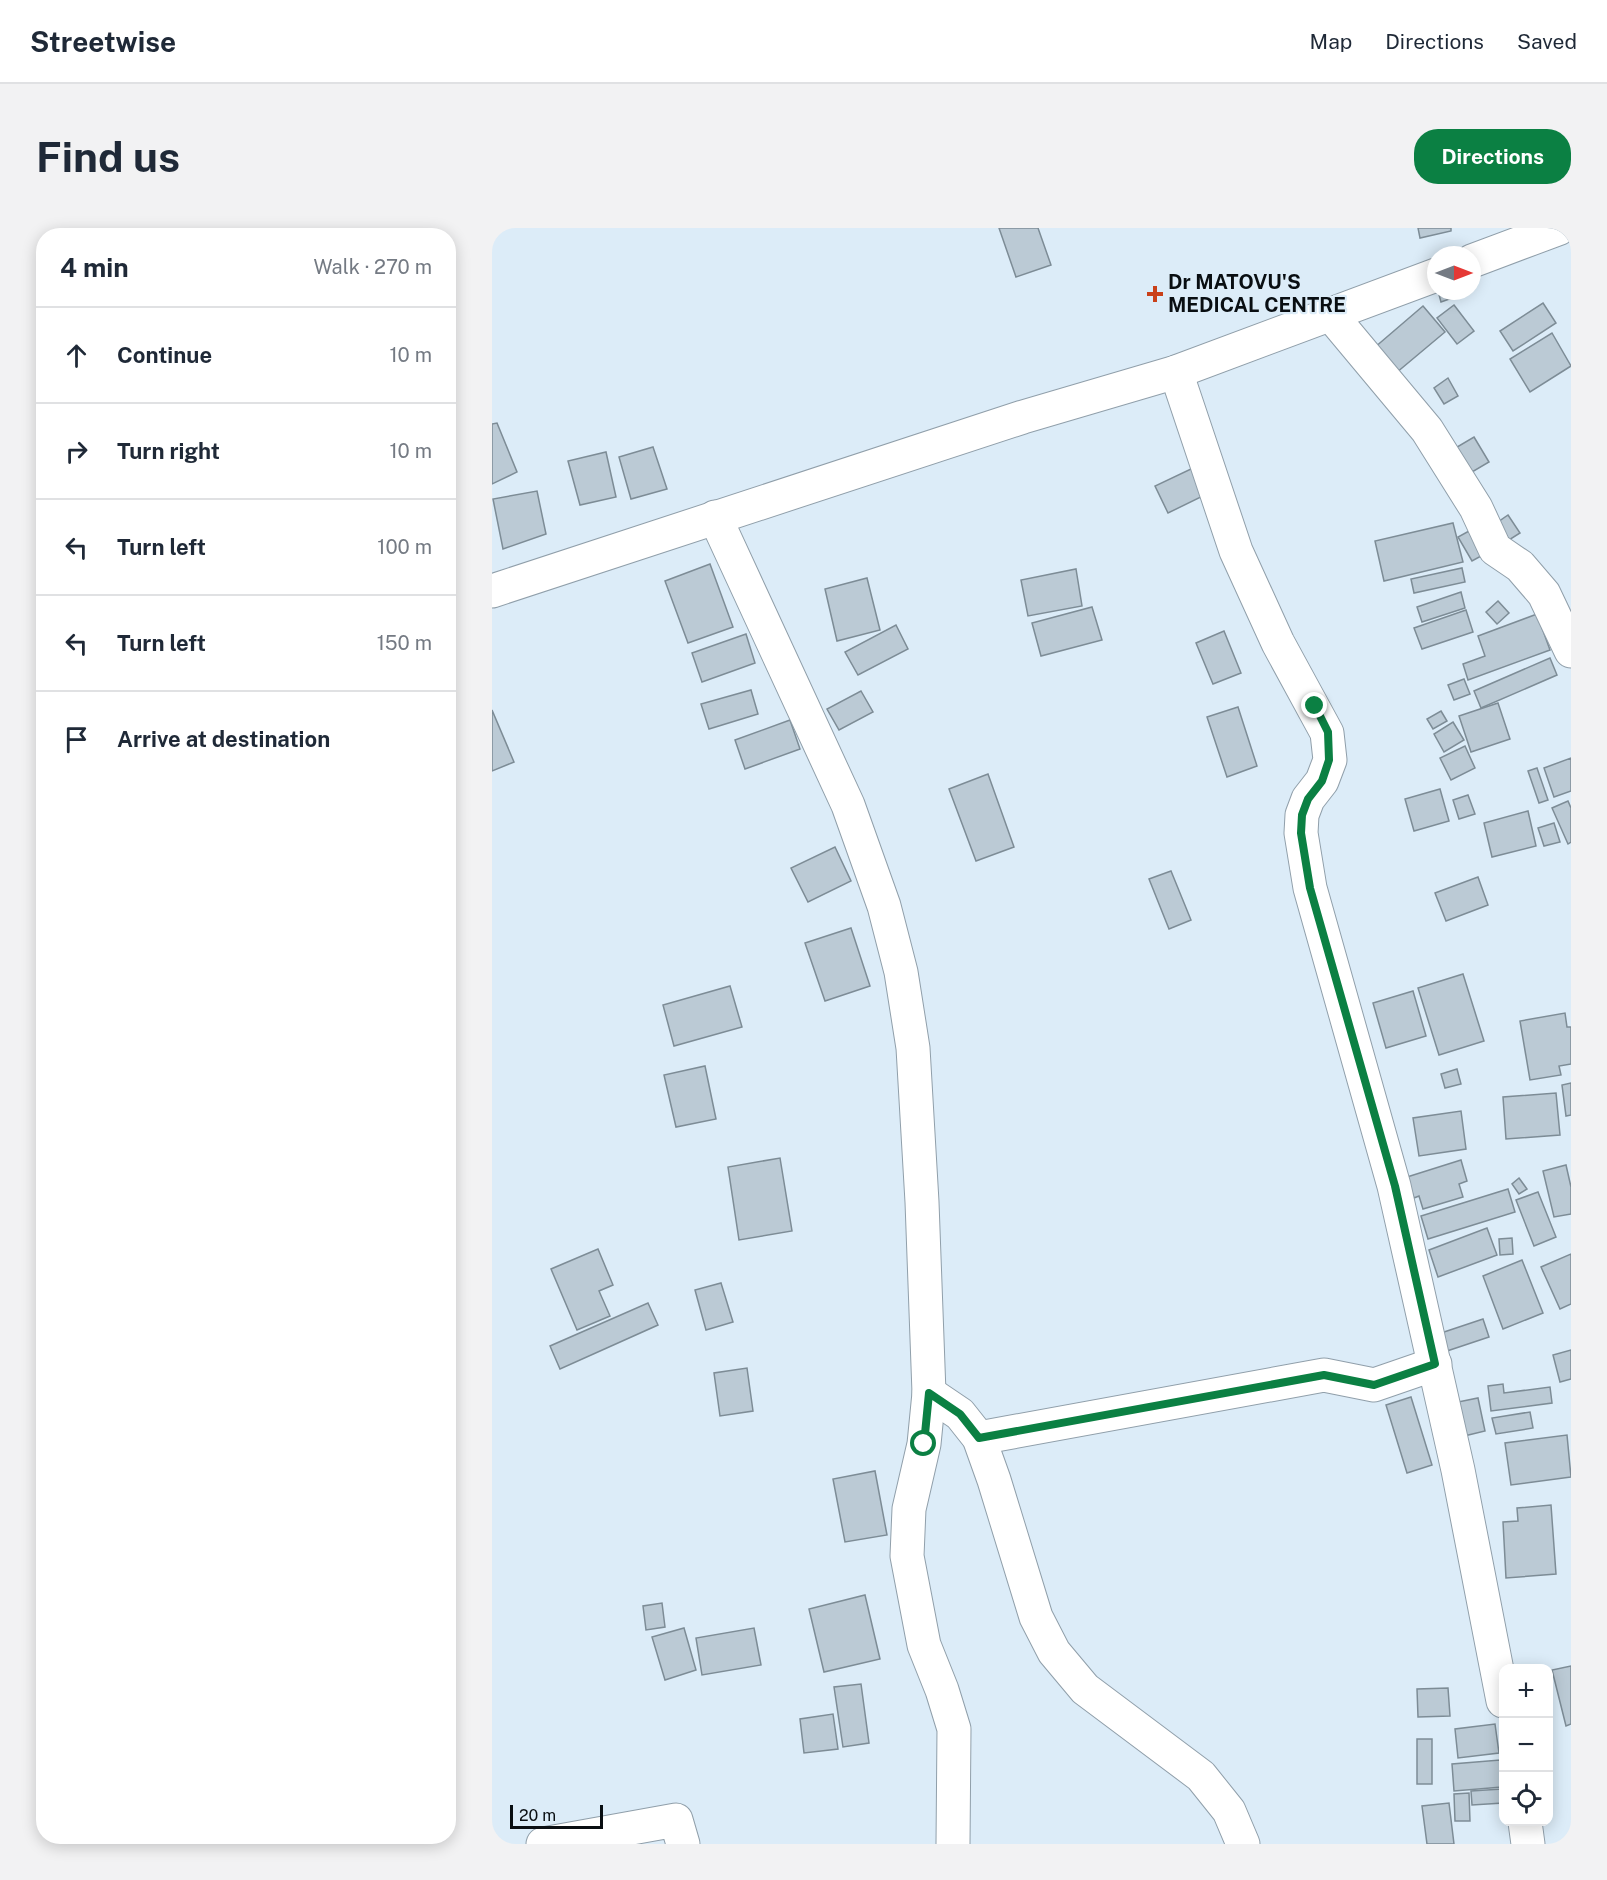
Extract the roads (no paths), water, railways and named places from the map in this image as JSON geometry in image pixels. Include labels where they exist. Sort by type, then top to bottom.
[{"type":"street","points":[[1481,258],[1560,228]]},
{"type":"street","points":[[492,590],[1023,417],[1176,372],[1427,278]]},
{"type":"street","points":[[1330,315],[1427,430],[1476,508],[1495,549],[1520,566],[1544,594],[1571,651]]},
{"type":"street","points":[[1176,372],[1236,551],[1278,643],[1328,732],[1329,760],[1322,781],[1308,799],[1302,815],[1301,833],[1310,888],[1395,1186],[1458,1470],[1499,1680]]},
{"type":"street","points":[[715,516],[848,805],[884,906],[901,972],[913,1048],[922,1202],[929,1393],[924,1444],[909,1509],[907,1556],[924,1645],[942,1690],[954,1729],[953,1844]]},
{"type":"street","points":[[979,1438],[1324,1375],[1374,1385],[1435,1364]]},
{"type":"street","points":[[929,1393],[960,1414],[979,1438],[1035,1617],[1054,1652],[1084,1689],[1201,1776],[1229,1811],[1244,1844]]},
{"type":"street","points":[[543,1844],[676,1820],[682,1844]]},
{"type":"street","points":[[1526,1826],[1528,1844]]},
{"type":"place","name":"Dr MATOVU'S MEDICAL CENTRE","points":[[1155,294]]}]
